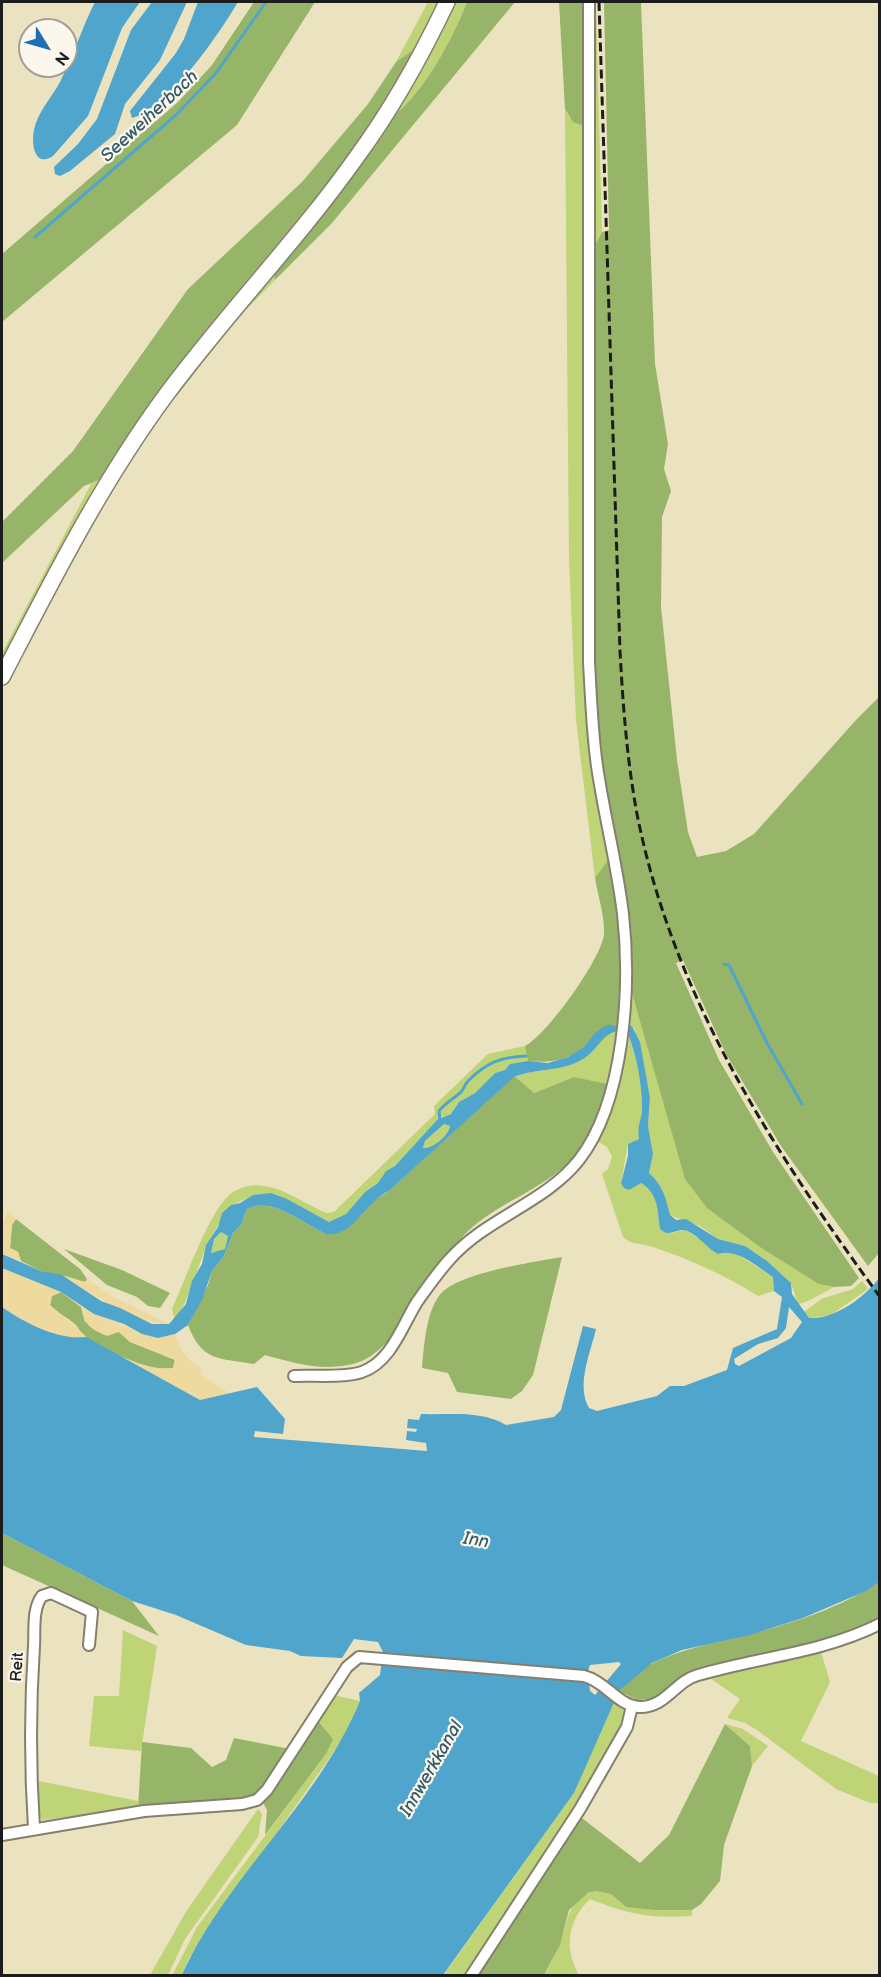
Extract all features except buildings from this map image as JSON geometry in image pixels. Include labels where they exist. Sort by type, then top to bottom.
[{"type":"street","points":[[2,677],[82,525],[124,455],[199,351],[355,159],[399,94],[447,2]]},
{"type":"street","points":[[294,1376],[354,1375],[379,1362],[416,1304],[458,1250],[483,1230],[535,1198],[577,1163],[592,1140],[605,1110],[622,1017],[623,915],[597,766],[589,662],[589,2]]},
{"type":"street","name":"Reit","points":[[34,1828],[30,1759],[31,1698],[36,1611],[42,1596],[51,1593],[92,1612],[89,1645]]},
{"type":"street","points":[[2,1835],[144,1811],[242,1804],[257,1800],[291,1755],[350,1662],[359,1657],[461,1668],[584,1676],[594,1678],[632,1706],[647,1706],[662,1701],[698,1675],[797,1654],[860,1633],[879,1624]]},
{"type":"street","points":[[471,1976],[580,1809],[627,1727],[632,1706]]},
{"type":"green space","points":[[254,2],[315,2],[237,125],[2,322],[2,254],[178,102],[212,65]]},
{"type":"green space","points":[[428,2],[442,2],[414,57],[396,62]]},
{"type":"green space","points":[[454,2],[467,2],[446,48],[416,94],[393,116]]},
{"type":"green space","points":[[467,2],[515,2],[332,223],[275,280],[273,271],[393,116],[416,94],[446,48]]},
{"type":"green space","points":[[559,2],[586,2],[588,119],[581,125],[573,122],[565,109]]},
{"type":"green space","points":[[593,2],[596,2],[602,232],[595,245]]},
{"type":"green space","points":[[604,2],[641,2],[655,364],[668,444],[664,469],[671,491],[662,517],[661,607],[677,760],[688,832],[697,857],[726,851],[754,834],[879,697],[879,1253],[868,1266],[781,1146],[726,1054],[683,960],[676,963],[719,1060],[773,1152],[859,1278],[851,1286],[834,1287],[819,1284],[763,1249],[707,1208],[685,1179],[631,989],[619,991],[617,1025],[605,1027],[583,1048],[570,1056],[543,1062],[528,1061],[525,1046],[535,1039],[572,995],[601,945],[604,934],[603,921],[595,878],[617,848],[602,781],[593,681],[595,245],[602,232],[609,230]]},
{"type":"green space","points":[[412,51],[414,57],[350,158],[102,479],[84,486],[2,563],[2,522],[73,451],[188,289],[302,182],[368,104],[396,62]]},
{"type":"green space","points":[[565,109],[570,118],[588,119],[586,690],[589,745],[608,861],[595,878],[576,720],[569,559]]},
{"type":"green space","points":[[273,271],[275,280],[236,320],[177,396],[169,401]]},
{"type":"green space","points":[[102,479],[2,662],[2,653],[91,484]]},
{"type":"green space","points":[[631,989],[819,1284],[834,1287],[811,1300],[798,1304],[791,1283],[767,1261],[745,1246],[718,1239],[700,1226],[669,1215],[661,1187],[649,1173],[653,1154],[648,1126],[650,1098],[635,1030],[632,1026],[627,1025]]},
{"type":"green space","points":[[617,1030],[608,1084],[574,1077],[534,1093],[514,1077],[578,1062],[604,1038]]},
{"type":"green space","points":[[627,1031],[638,1070],[642,1111],[639,1139],[628,1144],[621,1183],[640,1183],[651,1189],[656,1202],[660,1229],[672,1233],[683,1230],[735,1253],[773,1277],[774,1291],[758,1296],[720,1274],[693,1262],[623,1237],[602,1174],[608,1169],[612,1157],[607,1147],[597,1141],[610,1112]]},
{"type":"green space","points":[[525,1046],[528,1061],[511,1064],[505,1070],[495,1073],[475,1093],[459,1102],[451,1114],[437,1120],[395,1166],[386,1171],[378,1183],[365,1192],[346,1214],[329,1222],[310,1212],[253,1195],[227,1208],[205,1250],[187,1298],[175,1321],[172,1309],[207,1228],[224,1200],[233,1192],[248,1186],[264,1186],[281,1190],[327,1213],[334,1212],[435,1114],[434,1106],[488,1054]]},
{"type":"green space","points":[[514,1076],[534,1093],[574,1077],[608,1084],[594,1127],[580,1151],[553,1175],[479,1222],[466,1233],[441,1265],[405,1320],[378,1350],[364,1360],[352,1364],[327,1367],[302,1364],[265,1355],[254,1364],[231,1361],[213,1356],[199,1346],[188,1325],[208,1285],[212,1271],[224,1256],[233,1233],[241,1225],[247,1209],[257,1206],[277,1208],[326,1234],[361,1216],[369,1204],[389,1191]]},
{"type":"green space","points":[[444,1124],[450,1126],[444,1137],[436,1144],[423,1148],[425,1141]]},
{"type":"green space","points":[[16,1219],[80,1269],[87,1279],[85,1282],[41,1271],[21,1261],[18,1252],[10,1248],[12,1225]]},
{"type":"green space","points":[[221,1232],[228,1236],[225,1249],[211,1253],[214,1239]]},
{"type":"green space","points":[[64,1249],[122,1270],[170,1293],[160,1308],[148,1306],[137,1297],[107,1285]]},
{"type":"green space","points":[[562,1257],[533,1375],[522,1391],[511,1399],[457,1392],[448,1373],[422,1368],[426,1330],[431,1311],[439,1296],[448,1288],[461,1281],[496,1270]]},
{"type":"green space","points":[[862,1281],[868,1289],[831,1315],[809,1318],[804,1312],[821,1299],[853,1289]]},
{"type":"green space","points":[[61,1292],[81,1307],[85,1322],[119,1332],[130,1342],[175,1360],[173,1368],[152,1367],[126,1360],[93,1342],[50,1305],[52,1296]]},
{"type":"green space","points":[[2,1533],[132,1601],[159,1636],[2,1565]]},
{"type":"green space","points":[[879,1582],[879,1619],[876,1622],[823,1642],[703,1669],[658,1698],[637,1700],[619,1691],[645,1668],[666,1657],[798,1620],[833,1607]]},
{"type":"green space","points":[[123,1630],[157,1646],[141,1751],[89,1746],[94,1696],[119,1696]]},
{"type":"green space","points":[[821,1652],[830,1682],[801,1741],[879,1776],[879,1803],[870,1803],[836,1789],[757,1730],[745,1723],[727,1718],[740,1699],[707,1676],[797,1659]]},
{"type":"green space","points":[[333,1695],[360,1701],[347,1733],[189,1958],[182,1975],[172,1976],[197,1927],[326,1754],[317,1720]]},
{"type":"green space","points":[[613,1698],[626,1714],[619,1734],[597,1768],[590,1786],[469,1975],[443,1976],[574,1793]]},
{"type":"green space","points":[[317,1720],[333,1739],[326,1754],[265,1835],[267,1810],[262,1801]]},
{"type":"green space","points":[[725,1724],[743,1729],[768,1746],[752,1766],[750,1746]]},
{"type":"green space","points":[[725,1724],[750,1746],[752,1766],[724,1845],[720,1881],[701,1904],[692,1910],[655,1910],[626,1907],[611,1894],[596,1891],[588,1893],[569,1910],[560,1945],[544,1975],[473,1976],[578,1815],[640,1863],[669,1835]]},
{"type":"green space","points":[[234,1738],[290,1749],[258,1794],[248,1800],[138,1808],[142,1742],[191,1748],[212,1767],[226,1760]]},
{"type":"green space","points":[[34,1780],[138,1801],[138,1808],[43,1820],[37,1815]]},
{"type":"green space","points":[[258,1809],[262,1814],[258,1837],[185,1939],[168,1975],[150,1975],[187,1910]]},
{"type":"green space","points":[[596,1891],[611,1894],[626,1907],[692,1910],[692,1916],[664,1917],[640,1914],[590,1899],[576,1916],[570,1936],[571,1955],[579,1975],[544,1976],[559,1946],[573,1906],[586,1895]]},
{"type":"sand","points":[[8,1210],[16,1219],[12,1225],[10,1248],[18,1252],[21,1261],[2,1254],[2,1227]]},
{"type":"sand","points":[[2,1268],[61,1292],[52,1296],[50,1305],[86,1337],[53,1333],[21,1319],[2,1307]]},
{"type":"sand","points":[[62,1275],[85,1282],[87,1279],[112,1296],[169,1324],[156,1323],[128,1313]]},
{"type":"sand","points":[[81,1307],[142,1334],[158,1338],[175,1334],[184,1354],[201,1367],[200,1374],[229,1393],[200,1400],[115,1354],[143,1365],[166,1369],[173,1368],[175,1359],[130,1342],[119,1332],[107,1336],[96,1331],[84,1318]]},
{"type":"water","points":[[95,2],[140,2],[122,28],[88,116],[53,156],[42,159],[38,157],[34,148],[33,136],[36,124],[41,111],[62,78],[78,78],[78,41]]},
{"type":"water","points":[[152,2],[187,2],[160,60],[125,104],[115,134],[70,171],[60,176],[55,174],[54,167],[78,144],[97,119],[131,30]]},
{"type":"water","points":[[198,2],[238,2],[206,50],[177,85],[162,100],[132,118],[130,111],[176,53],[184,39]]},
{"type":"water","points":[[607,1025],[632,1026],[640,1042],[650,1098],[648,1126],[653,1154],[649,1173],[661,1187],[670,1215],[676,1220],[686,1219],[718,1239],[745,1246],[767,1261],[791,1283],[792,1294],[809,1318],[829,1315],[848,1306],[866,1293],[879,1278],[879,1582],[866,1591],[803,1618],[750,1635],[682,1650],[652,1663],[619,1691],[574,1793],[443,1975],[182,1975],[223,1905],[321,1773],[360,1701],[359,1693],[380,1675],[383,1652],[378,1642],[354,1639],[342,1658],[301,1656],[290,1651],[246,1645],[176,1615],[132,1601],[2,1533],[2,1307],[21,1319],[53,1333],[86,1337],[200,1400],[257,1387],[285,1419],[283,1434],[255,1431],[254,1437],[427,1451],[426,1443],[406,1440],[407,1431],[416,1432],[417,1429],[407,1428],[408,1419],[419,1420],[421,1414],[476,1415],[497,1420],[506,1425],[554,1417],[561,1410],[583,1326],[596,1329],[585,1369],[584,1389],[589,1408],[597,1411],[657,1396],[670,1386],[684,1386],[727,1370],[733,1348],[777,1329],[782,1297],[774,1291],[773,1277],[740,1256],[718,1254],[686,1230],[666,1233],[660,1229],[656,1203],[647,1187],[641,1183],[629,1190],[621,1183],[628,1156],[628,1144],[639,1139],[642,1111],[638,1070],[627,1031],[613,1032],[608,1035],[578,1062],[514,1077],[345,1230],[326,1234],[277,1208],[257,1206],[247,1209],[241,1225],[233,1233],[224,1256],[212,1271],[202,1300],[188,1325],[175,1334],[158,1338],[142,1334],[124,1324],[94,1314],[61,1292],[2,1268],[2,1254],[41,1271],[62,1275],[101,1301],[152,1324],[169,1324],[186,1304],[192,1281],[202,1264],[206,1245],[218,1227],[222,1213],[231,1205],[240,1203],[253,1195],[271,1193],[329,1222],[346,1214],[365,1192],[378,1183],[386,1171],[395,1166],[437,1120],[451,1114],[459,1102],[475,1093],[495,1073],[505,1070],[510,1064],[528,1061],[548,1063],[568,1057],[584,1047],[596,1032]],"holes":[[[444,1124],[450,1126],[447,1133],[436,1144],[423,1148],[425,1141]],[[221,1232],[228,1236],[225,1249],[211,1253],[214,1239]],[[789,1307],[802,1322],[791,1338],[739,1366],[735,1364],[734,1359],[758,1344],[778,1338],[786,1328]],[[619,1662],[621,1664],[595,1695],[590,1691],[588,1671],[590,1665]]]},
{"type":"waterway","name":"Seeweiherbach","points":[[35,237],[176,115],[216,73],[266,2]]},
{"type":"waterway","points":[[724,964],[729,965],[767,1043],[802,1104]]},
{"type":"waterway","points":[[440,1122],[439,1111],[481,1070],[494,1062],[526,1056]]},
{"type":"railway","points":[[599,2],[620,651],[626,733],[637,814],[653,881],[675,945],[701,1008],[765,1127],[802,1185],[880,1297]]},
{"type":"water label","name":"Inn","points":[[476,1541]]},
{"type":"water label","name":"Innwerkkanal","points":[[432,1769]]}]
